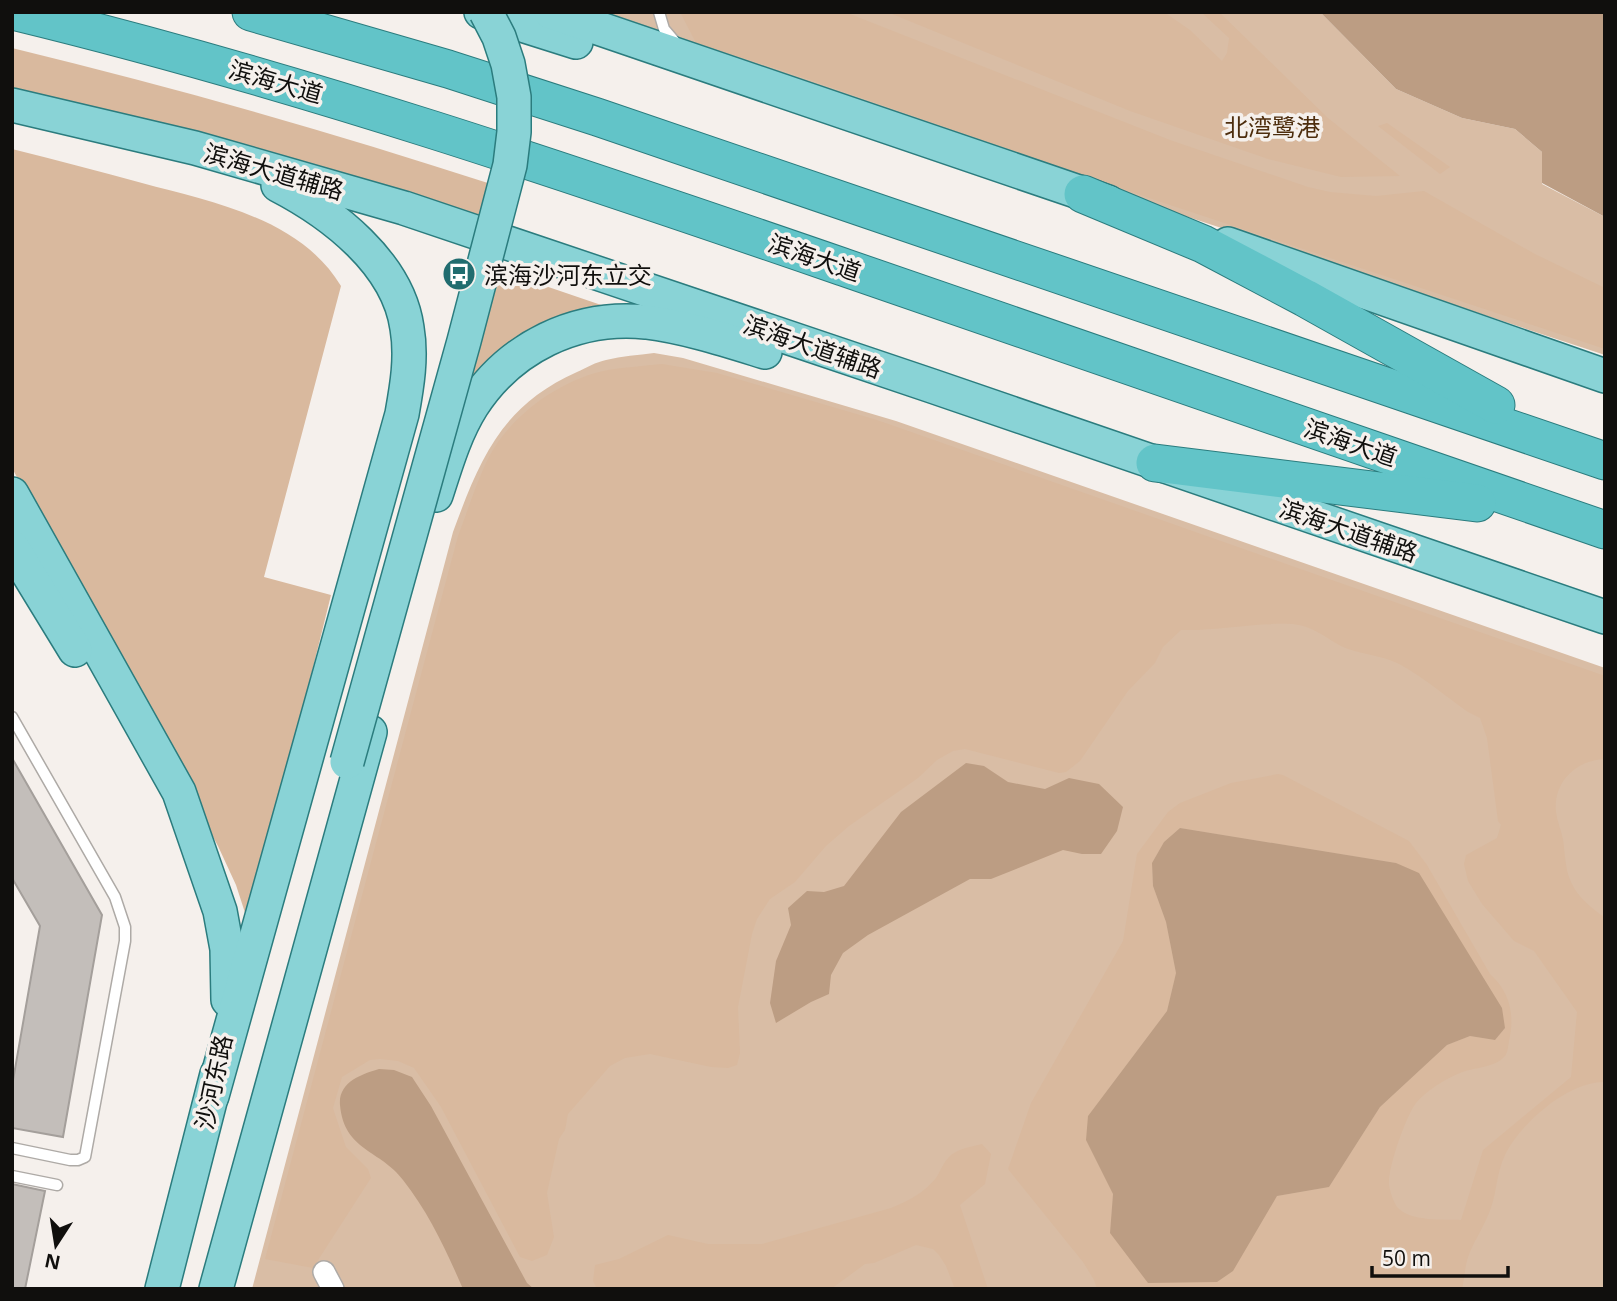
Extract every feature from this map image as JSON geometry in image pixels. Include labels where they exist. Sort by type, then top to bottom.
[{"type":"highway","name":"滨海大道","points":[[17,12],[126,38],[277,81],[609,186],[1605,530]]},
{"type":"highway","points":[[251,12],[448,69],[597,117],[1589,455]]},
{"type":"highway","points":[[1083,194],[1168,228],[1242,264],[1589,455]]},
{"type":"highway","points":[[1155,463],[1421,495],[1565,516]]},
{"type":"main road","points":[[484,12],[657,66],[812,103]]},
{"type":"main road","points":[[277,1069],[297,956],[510,165],[514,97],[508,64],[499,37],[484,12]]},
{"type":"main road","points":[[575,17],[812,103],[1083,194],[1605,376]]},
{"type":"main road","name":"滨海大道辅路","points":[[12,104],[195,148],[404,208],[1605,617]]},
{"type":"main road","points":[[195,148],[245,168],[309,201],[361,244],[381,266],[396,295],[407,325],[410,354],[402,414],[212,1097]]},
{"type":"main road","points":[[216,1289],[435,499],[457,435],[488,384],[522,353],[539,342],[563,331],[615,321],[677,327],[801,361],[932,386]]},
{"type":"main road","points":[[14,496],[179,792],[208,873]]},
{"type":"main road","points":[[12,547],[208,873]]},
{"type":"main road","name":"沙河东路","points":[[162,1289],[212,1097],[227,1015],[229,979],[220,911],[208,873]]},
{"type":"lane","points":[[660,12],[660,19],[671,39],[704,65]]},
{"type":"lane","points":[[12,717],[115,897],[125,927],[125,942],[85,1157],[70,1160],[12,1148]]},
{"type":"lane","points":[[12,1176],[57,1185]]},
{"type":"green space","name":"北湾鹭港","points":[[569,12],[1320,12],[1396,89],[1462,118],[1515,129],[1542,152],[1542,184],[1605,217],[1605,355]]},
{"type":"green space","points":[[680,12],[845,12],[1170,140],[1308,187],[1376,196],[1424,191],[1535,254],[1605,288],[1605,349],[1155,200],[785,71],[696,43]]},
{"type":"green space","points":[[887,12],[1164,12],[1190,30],[1222,61],[1227,53],[1229,38],[1201,12],[1219,12],[1328,118],[1400,176],[1341,177],[1268,159],[1130,111]]},
{"type":"green space","points":[[12,48],[253,111],[491,184],[481,226],[12,91]]},
{"type":"green space","points":[[1387,123],[1450,167],[1440,174],[1378,126]]},
{"type":"green space","points":[[12,149],[197,198],[252,216],[302,244],[324,263],[341,286],[264,577],[331,595],[249,925],[236,885],[218,846],[12,468]]},
{"type":"green space","points":[[490,267],[610,308],[455,411]]},
{"type":"green space","points":[[654,353],[683,358],[896,421],[1605,668],[1605,1289],[252,1289],[453,532],[473,481],[497,437],[511,418],[529,401],[551,386],[602,361]]},
{"type":"green space","points":[[662,364],[717,373],[877,420],[1605,676],[1605,759],[1585,763],[1568,775],[1558,791],[1556,812],[1571,882],[1581,898],[1605,918],[1605,1082],[1591,1084],[1561,1096],[1533,1118],[1512,1143],[1502,1162],[1489,1213],[1468,1256],[1462,1289],[1097,1289],[1083,1262],[1008,1169],[1031,1103],[1123,941],[1137,854],[1168,812],[1180,803],[1231,783],[1278,774],[1409,841],[1427,865],[1490,974],[1502,988],[1509,1004],[1511,1031],[1505,1056],[1496,1063],[1454,1075],[1442,1082],[1416,1103],[1407,1119],[1389,1176],[1393,1200],[1398,1208],[1419,1218],[1461,1220],[1483,1150],[1571,1077],[1577,1012],[1534,951],[1514,941],[1482,904],[1468,881],[1464,864],[1466,855],[1497,838],[1501,825],[1498,821],[1487,738],[1480,718],[1405,667],[1348,649],[1312,629],[1293,624],[1181,630],[1163,647],[1155,663],[1128,691],[1080,761],[1066,772],[1059,773],[965,749],[953,751],[849,826],[826,846],[795,882],[770,899],[757,919],[738,1007],[740,1053],[737,1065],[728,1068],[711,1067],[650,1054],[625,1058],[610,1066],[568,1114],[565,1130],[559,1139],[547,1193],[554,1237],[547,1255],[532,1261],[520,1257],[441,1107],[414,1068],[398,1061],[380,1059],[370,1060],[342,1077],[333,1108],[346,1147],[368,1169],[371,1178],[313,1268],[265,1259],[458,536],[481,475],[492,452],[508,429],[533,406],[561,387],[592,374]],"holes":[[[1180,828],[1396,863],[1505,1028],[1495,1040],[1470,1036],[1447,1045],[1380,1107],[1329,1187],[1277,1196],[1269,1207],[1110,1233],[1113,1194],[1088,1116],[1167,1011],[1176,973],[1166,922],[1153,886],[1152,863],[1164,842]]]},
{"type":"green space","points":[[982,1144],[991,1154],[985,1184],[960,1205],[988,1289],[955,1289],[939,1255],[933,1249],[916,1245],[874,1263],[865,1264],[831,1289],[597,1289],[593,1281],[595,1265],[619,1259],[668,1235],[708,1244],[762,1244],[891,1208],[926,1188],[951,1155]]},
{"type":"shaded area","points":[[1320,12],[1605,12],[1605,217],[1542,183],[1542,152],[1515,129],[1462,118],[1396,89]]},
{"type":"shaded area","points":[[966,763],[984,766],[1008,782],[1045,789],[1069,778],[1099,784],[1123,807],[1117,831],[1101,854],[1063,850],[991,879],[970,879],[868,935],[843,953],[831,975],[829,994],[776,1023],[770,1003],[776,961],[791,925],[788,908],[807,891],[824,892],[844,886],[901,812]]},
{"type":"shaded area","points":[[1180,828],[1396,863],[1419,873],[1502,1008],[1505,1028],[1495,1040],[1470,1036],[1447,1045],[1380,1107],[1329,1187],[1277,1196],[1233,1271],[1217,1282],[1148,1283],[1110,1233],[1113,1194],[1086,1140],[1088,1116],[1167,1011],[1176,973],[1166,922],[1153,886],[1152,863],[1164,842]]},
{"type":"shaded area","points":[[379,1069],[394,1070],[412,1077],[431,1106],[527,1283],[534,1289],[463,1289],[436,1232],[403,1180],[348,1132],[340,1105],[343,1090],[352,1080]]},
{"type":"building","points":[[12,758],[102,915],[63,1137],[12,1128],[12,1086],[40,926],[12,878]]},
{"type":"building","points":[[12,1184],[45,1191],[25,1289],[12,1289]]},
{"type":"place","name":"滨海沙河东立交","points":[[459,274]]}]
